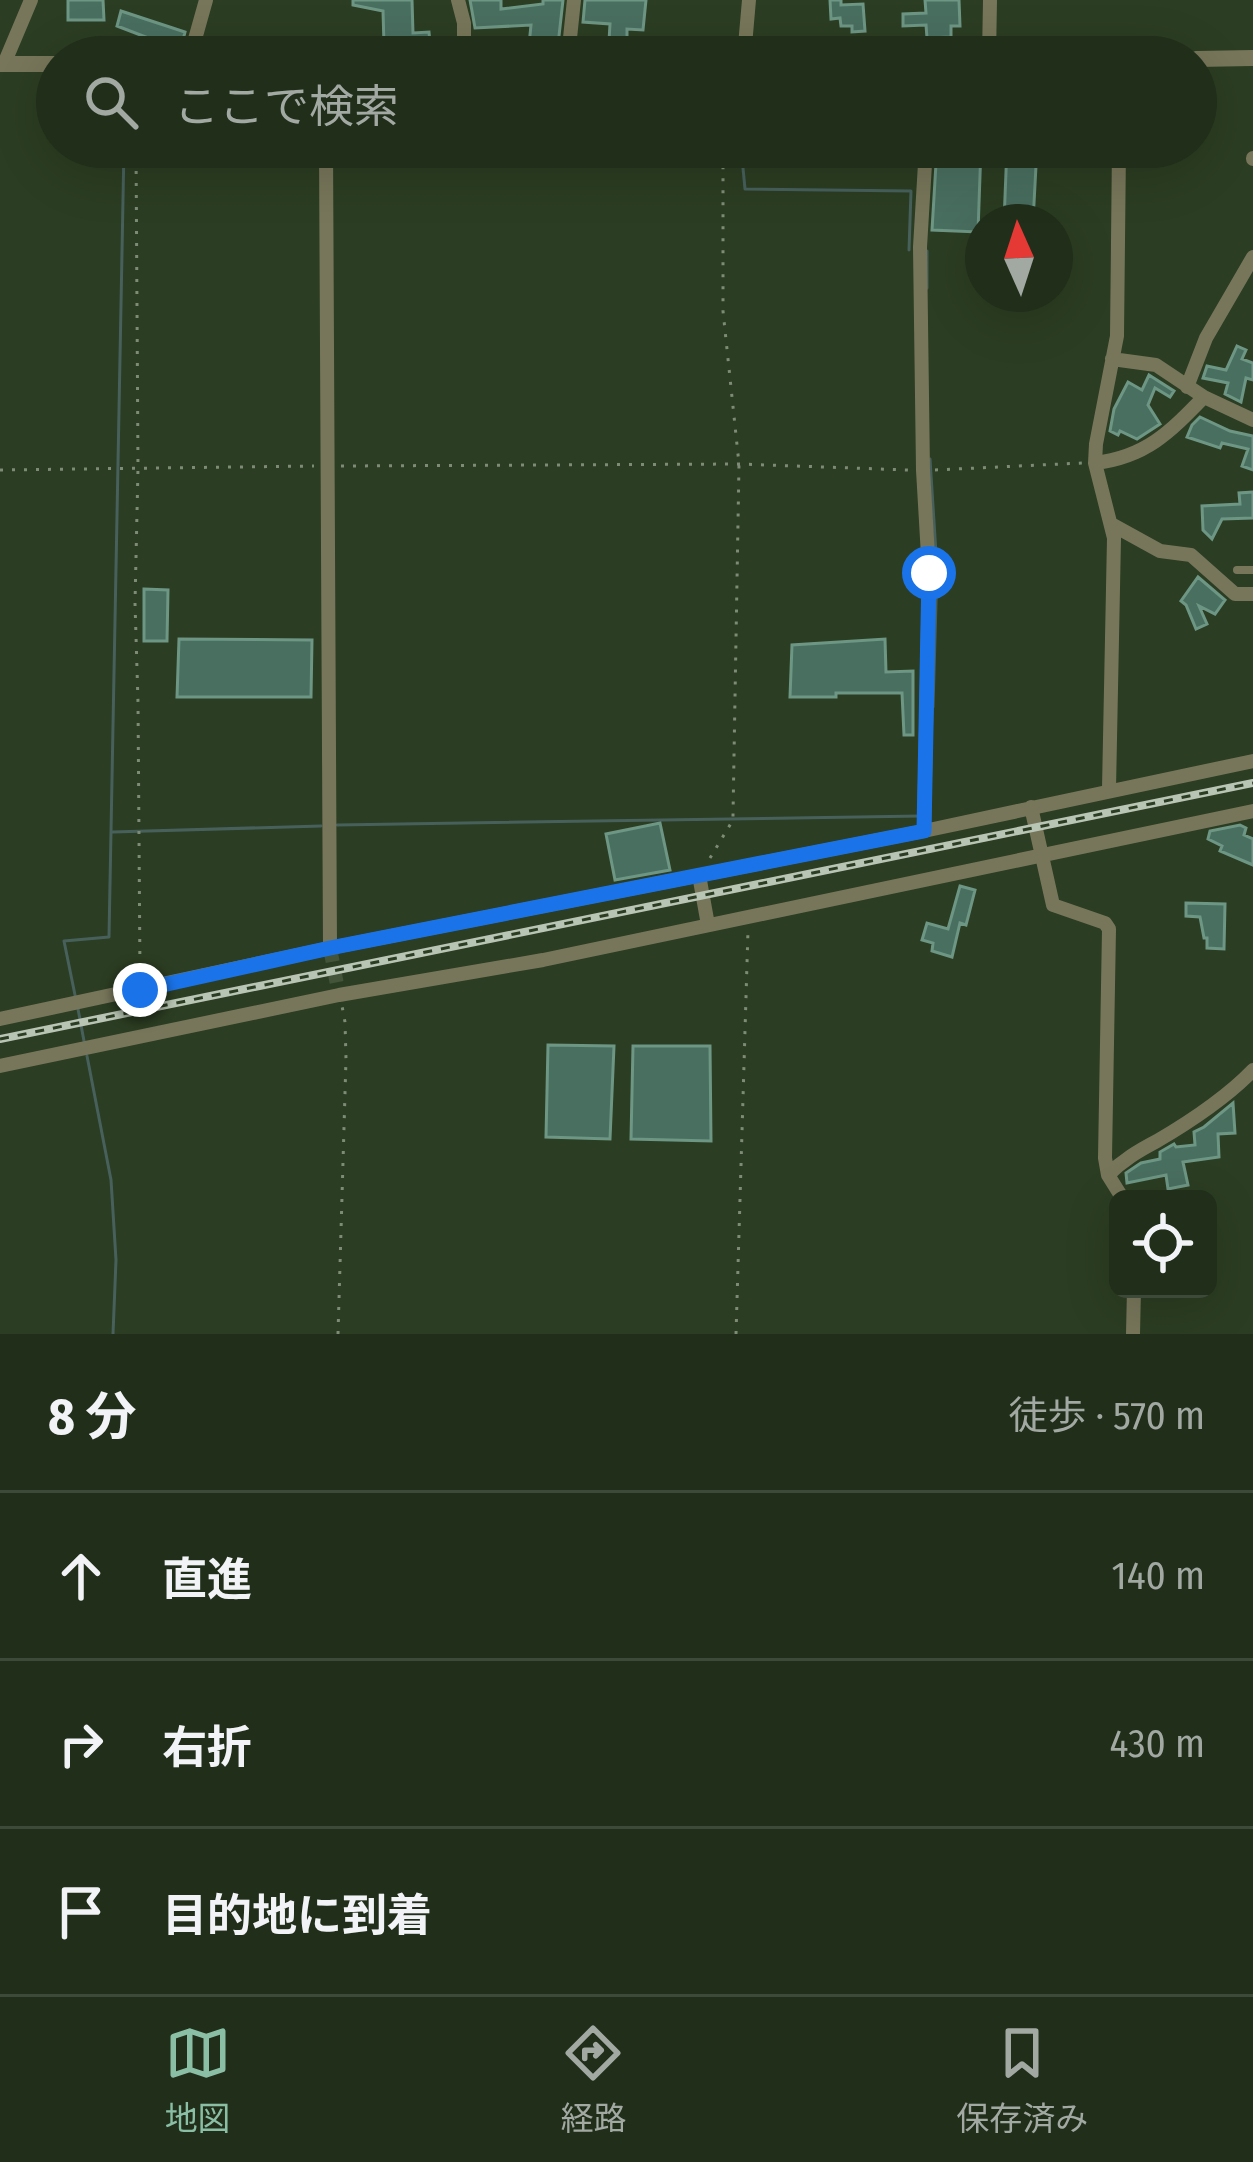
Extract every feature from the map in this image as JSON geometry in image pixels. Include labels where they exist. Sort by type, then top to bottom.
[{"type":"street","points":[[31,0],[2,64],[36,64]]},
{"type":"street","points":[[196,36],[206,0]]},
{"type":"street","points":[[458,0],[464,36]]},
{"type":"street","points":[[570,36],[574,0]]},
{"type":"street","points":[[746,36],[749,0]]},
{"type":"street","points":[[989,36],[990,0]]},
{"type":"street","points":[[1217,59],[1253,58]]},
{"type":"street","points":[[326,168],[330,948]]},
{"type":"street","points":[[924,831],[929,573],[920,247],[925,168]]},
{"type":"street","points":[[1109,789],[1114,538],[1095,463],[1118,336],[1119,168]]},
{"type":"street","points":[[1187,387],[1205,338],[1253,257]]},
{"type":"street","points":[[1112,359],[1156,365],[1204,398],[1253,420]]},
{"type":"street","points":[[1095,463],[1147,448],[1204,398]]},
{"type":"street","points":[[1111,524],[1160,551],[1191,555],[1235,594],[1253,594]]},
{"type":"street","points":[[0,1019],[1253,761]]},
{"type":"street","points":[[1031,807],[1053,905],[1109,928],[1106,1158],[1108,1175],[1117,1190]]},
{"type":"street","points":[[0,1066],[339,995],[543,960],[1253,811]]},
{"type":"street","points":[[699,875],[708,925]]},
{"type":"street","points":[[1108,1175],[1138,1150],[1233,1091],[1253,1070]]},
{"type":"street","points":[[1133,1334],[1134,1298]]},
{"type":"lane","points":[[1238,570],[1253,570]]},
{"type":"path","points":[[136,168],[134,603],[140,990]]},
{"type":"path","points":[[699,875],[733,818],[739,464],[723,311],[723,168]]},
{"type":"path","points":[[0,470],[739,464]]},
{"type":"path","points":[[736,1334],[748,916]]},
{"type":"path","points":[[338,1334],[346,1059],[339,995]]},
{"type":"building","points":[[68,0],[103,0],[104,20],[68,20]]},
{"type":"building","points":[[353,0],[412,0],[413,33],[429,32],[429,36],[384,36],[383,11],[353,5]]},
{"type":"building","points":[[470,0],[501,0],[501,9],[563,0],[559,36],[530,36],[531,25],[475,28]]},
{"type":"building","points":[[585,0],[646,0],[643,30],[627,29],[627,36],[609,36],[610,24],[583,22]]},
{"type":"building","points":[[830,0],[841,0],[841,5],[863,4],[865,31],[852,32],[852,26],[841,26],[840,18],[831,19]]},
{"type":"building","points":[[925,0],[959,0],[960,26],[951,26],[951,36],[927,36],[926,25],[903,26],[903,14],[926,13]]},
{"type":"building","points":[[121,11],[185,32],[184,36],[143,36],[117,26]]},
{"type":"building","points":[[936,168],[980,168],[979,204],[965,204],[965,231],[932,230]]},
{"type":"building","points":[[1006,168],[1036,168],[1034,204],[1005,204]]},
{"type":"building","points":[[1237,346],[1246,350],[1242,359],[1253,363],[1253,380],[1246,378],[1241,402],[1225,394],[1228,383],[1203,378],[1207,366],[1226,370]]},
{"type":"building","points":[[1149,375],[1174,391],[1170,397],[1155,388],[1148,405],[1160,424],[1137,439],[1110,431],[1114,409],[1128,382],[1142,390]]},
{"type":"building","points":[[1200,417],[1253,436],[1253,470],[1242,466],[1248,449],[1222,443],[1220,448],[1187,437]]},
{"type":"building","points":[[1253,492],[1253,518],[1222,519],[1212,539],[1203,530],[1202,506],[1240,504],[1239,493]]},
{"type":"building","points":[[1198,577],[1225,600],[1215,614],[1199,606],[1207,624],[1196,629],[1181,601]]},
{"type":"building","points":[[144,589],[168,590],[167,641],[144,641]]},
{"type":"building","points":[[179,639],[312,640],[311,697],[177,697]]},
{"type":"building","points":[[885,639],[886,672],[913,671],[913,735],[904,735],[902,693],[790,697],[792,645]]},
{"type":"building","points":[[660,823],[670,870],[615,880],[606,834]]},
{"type":"building","points":[[1246,828],[1244,835],[1253,839],[1253,865],[1220,851],[1222,846],[1208,839],[1210,831]]},
{"type":"building","points":[[960,886],[975,890],[952,957],[932,951],[933,943],[922,940],[927,923],[948,929]]},
{"type":"building","points":[[1186,903],[1225,904],[1224,949],[1207,948],[1200,917],[1186,916]]},
{"type":"building","points":[[548,1045],[614,1046],[610,1139],[546,1137]]},
{"type":"building","points":[[633,1046],[710,1046],[711,1141],[631,1139]]},
{"type":"building","points":[[1233,1103],[1235,1133],[1218,1134],[1219,1157],[1183,1162],[1188,1185],[1168,1189],[1166,1175],[1127,1183],[1126,1173],[1160,1159],[1160,1152],[1174,1144],[1195,1145],[1194,1132]]},
{"type":"waterway","points":[[76,1000],[64,941],[109,937],[124,168]]},
{"type":"waterway","points":[[743,168],[745,189],[911,191],[909,250]]},
{"type":"waterway","points":[[927,251],[927,288]]},
{"type":"waterway","points":[[930,459],[937,569],[933,707]]},
{"type":"waterway","points":[[337,825],[921,816]]},
{"type":"waterway","points":[[113,832],[321,826]]},
{"type":"waterway","points":[[78,1009],[84,1041]]},
{"type":"waterway","points":[[87,1056],[111,1180],[116,1260],[113,1334]]},
{"type":"tunnel","points":[[330,948],[339,995]]},
{"type":"railway","points":[[0,1039],[1253,783]]},
{"type":"route","points":[[140,990],[924,831],[929,573]]}]
